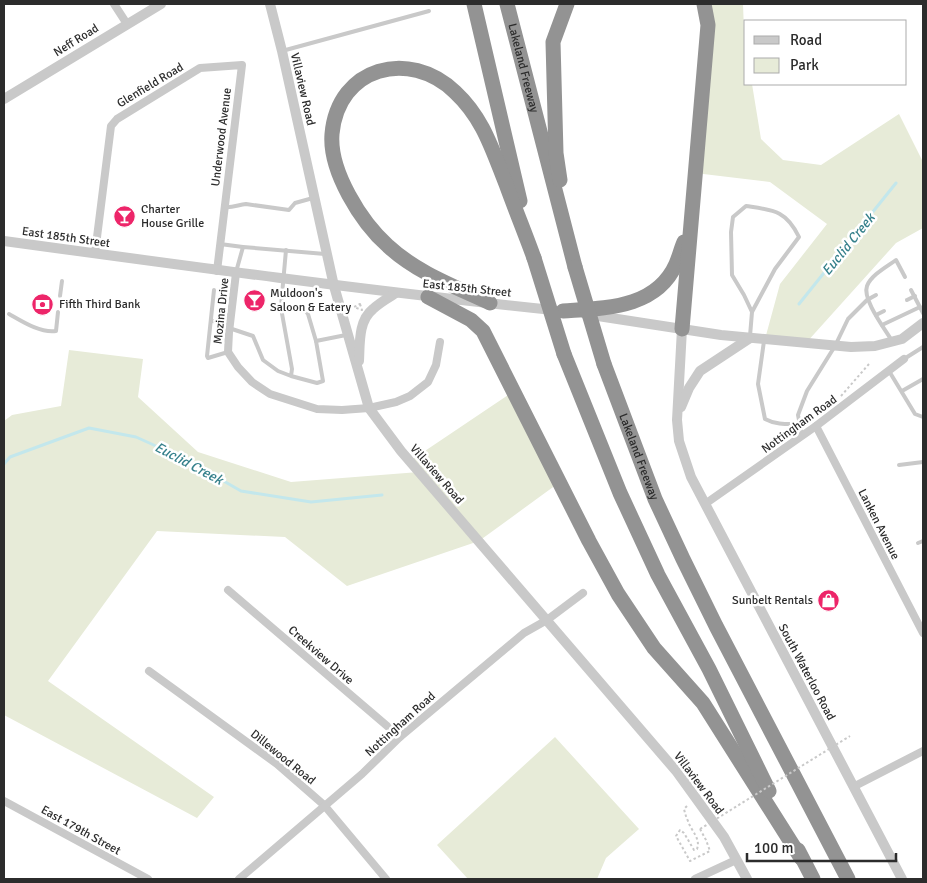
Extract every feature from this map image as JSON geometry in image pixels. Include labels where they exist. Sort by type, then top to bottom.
[{"type":"highway","points":[[474,4],[534,258]]},
{"type":"highway","name":"Lakeland Freeway","points":[[507,4],[575,267],[604,364],[655,499],[716,626],[848,879]]},
{"type":"highway","points":[[567,4],[553,42],[556,153],[575,267]]},
{"type":"highway","points":[[682,329],[708,24],[704,4]]},
{"type":"highway","points":[[490,303],[425,272],[388,246],[363,218],[345,187],[335,160],[332,136],[335,116],[344,98],[355,84],[369,74],[387,68],[403,67],[430,74],[455,92],[484,128],[534,258],[564,354],[620,493],[658,575],[709,669],[801,858]]},
{"type":"highway","points":[[563,311],[618,307],[647,295],[661,284],[675,266],[691,221]]},
{"type":"highway","points":[[428,297],[471,320],[483,331],[589,541],[618,594],[654,648],[703,703],[813,879]]},
{"type":"street","points":[[114,4],[127,24]]},
{"type":"street","name":"Neff Road","points":[[4,99],[161,4]]},
{"type":"street","name":"Villaview Road","points":[[270,4],[334,286],[369,408],[402,451],[677,772],[724,837],[747,879]]},
{"type":"street","name":"Underwood Avenue","points":[[217,270],[242,65]]},
{"type":"street","name":"Glenfield Road","points":[[95,253],[111,126],[117,119],[200,68],[242,65]]},
{"type":"street","name":"East 185th Street","points":[[4,241],[334,286],[563,311],[750,338],[835,346],[875,346],[902,338],[923,323]]},
{"type":"street","name":"Mozina Drive","points":[[236,273],[229,325],[228,352],[238,367],[252,382],[270,394],[317,409],[369,408],[396,402],[410,396],[428,382],[436,365],[440,342]]},
{"type":"street","points":[[359,370],[361,330],[365,318],[372,309],[396,293]]},
{"type":"street","name":"South Waterloo Road","points":[[682,329],[677,420],[679,441],[684,460],[705,504],[902,879]]},
{"type":"street","points":[[677,420],[684,398],[700,371],[750,338]]},
{"type":"street","name":"Nottingham Road","points":[[705,504],[816,426],[904,359]]},
{"type":"street","name":"Lanken Avenue","points":[[816,426],[923,633]]},
{"type":"street","name":"Creekview Drive","points":[[228,590],[400,737]]},
{"type":"street","name":"Nottingham Road","points":[[239,879],[362,774],[400,737],[524,633],[547,620],[583,593]]},
{"type":"street","name":"Dillewood Road","points":[[149,671],[277,764],[324,805],[386,879]]},
{"type":"street","points":[[853,787],[923,751]]},
{"type":"street","name":"East 179th Street","points":[[4,801],[148,879]]},
{"type":"street","points":[[695,879],[736,860]]},
{"type":"lane","points":[[282,51],[429,11]]},
{"type":"lane","points":[[224,207],[235,208],[246,204],[290,210],[295,203],[315,197]]},
{"type":"lane","points":[[750,338],[752,312],[776,269],[800,236],[794,226],[777,211],[746,206],[733,217],[731,232],[732,275],[752,312]]},
{"type":"lane","points":[[220,244],[328,254]]},
{"type":"lane","points":[[236,273],[243,247]]},
{"type":"lane","points":[[286,250],[281,312],[292,369],[291,376]]},
{"type":"lane","points":[[892,341],[867,300],[866,286],[896,260],[905,277]]},
{"type":"lane","points":[[60,296],[62,281]]},
{"type":"lane","points":[[214,290],[208,358],[228,352]]},
{"type":"lane","points":[[912,290],[923,313]]},
{"type":"lane","points":[[802,436],[798,415],[807,391],[835,346],[848,320],[867,300],[876,296]]},
{"type":"lane","points":[[907,300],[915,296]]},
{"type":"lane","points":[[211,321],[229,325],[253,336],[263,360],[278,371],[317,383],[322,381],[316,341],[308,314],[305,310],[282,306]]},
{"type":"lane","points":[[882,325],[920,307]]},
{"type":"lane","points":[[876,315],[884,311]]},
{"type":"lane","points":[[9,314],[44,330],[56,331],[58,312]]},
{"type":"lane","points":[[316,341],[348,334]]},
{"type":"lane","points":[[764,339],[758,384],[765,419],[781,424],[800,424]]},
{"type":"lane","points":[[904,359],[923,347]]},
{"type":"lane","points":[[889,371],[915,414],[923,417]]},
{"type":"lane","points":[[902,391],[923,379]]},
{"type":"lane","points":[[899,465],[923,462]]},
{"type":"lane","points":[[918,543],[923,541]]},
{"type":"path","points":[[845,404],[840,396],[869,364]]},
{"type":"path","points":[[687,806],[684,809],[688,823],[699,845],[697,849],[694,850],[684,833],[680,830],[676,836],[690,861],[710,852],[700,829],[850,736]]},
{"type":"green space","points":[[704,4],[743,4],[744,85],[752,85],[761,139],[783,160],[821,165],[899,114],[923,162],[923,228],[896,243],[806,343],[765,339],[780,284],[827,224],[770,182],[695,173]]},
{"type":"green space","points":[[69,350],[143,359],[138,397],[198,452],[291,482],[419,472],[410,461],[514,391],[560,482],[479,541],[347,586],[285,537],[157,531],[48,681],[214,797],[197,818],[4,715],[4,421],[12,415],[61,406]]},
{"type":"green space","points":[[555,737],[639,829],[606,858],[597,879],[468,879],[437,845]]},
{"type":"waterway","name":"Euclid Creek","points":[[799,304],[896,183]]},
{"type":"waterway","name":"Euclid Creek","points":[[4,464],[10,457],[89,428],[136,437],[187,460],[241,491],[311,502],[382,495]]},
{"type":"place","name":"Charter House Grille","points":[[125,216]]},
{"type":"place","name":"Muldoon's Saloon & Eatery","points":[[254,300]]},
{"type":"place","name":"Fifth Third Bank","points":[[43,304]]},
{"type":"place","name":"Sunbelt Rentals","points":[[829,600]]}]
